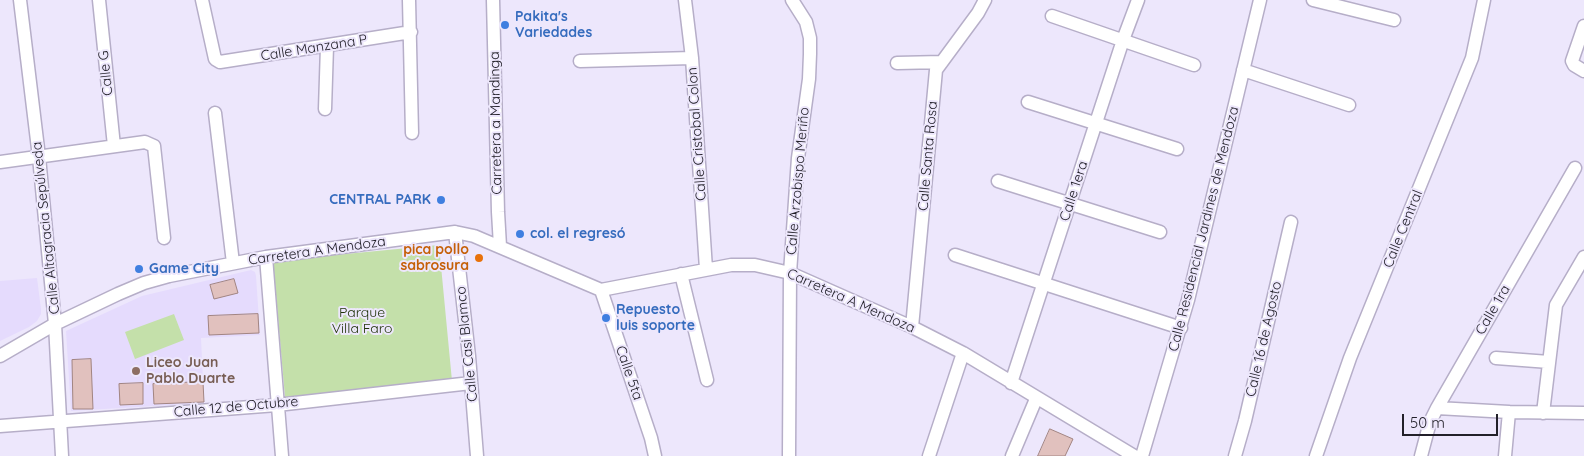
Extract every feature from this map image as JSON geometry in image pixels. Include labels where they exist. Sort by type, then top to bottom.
[{"type":"street","name":"Calle Altagracia Sepúlveda","points":[[20,0],[39,158],[55,324],[62,456]]},
{"type":"street","name":"Calle G","points":[[99,0],[114,146]]},
{"type":"street","name":"Calle Manzana P","points":[[202,0],[215,59],[220,62],[411,32]]},
{"type":"street","points":[[409,0],[412,133]]},
{"type":"street","name":"Carretera a Mandinga","points":[[493,0],[500,246]]},
{"type":"street","name":"Calle Cristobal Colon","points":[[685,0],[692,58],[706,269]]},
{"type":"street","name":"Calle Arzobispo Meriño","points":[[789,456],[790,273],[798,158],[809,79],[810,54],[810,38],[806,22],[792,0]]},
{"type":"street","name":"Calle Santa Rosa","points":[[912,327],[936,70],[978,13],[984,0]]},
{"type":"street","name":"Calle 1era","points":[[1011,383],[1123,40],[1138,0]]},
{"type":"street","name":"Calle Residencial Jardines de Mendoza","points":[[1142,456],[1181,328],[1260,0]]},
{"type":"street","points":[[1314,0],[1394,20]]},
{"type":"street","name":"Calle Central","points":[[1316,456],[1350,358],[1472,58],[1484,0]]},
{"type":"street","points":[[1052,16],[1194,65]]},
{"type":"street","points":[[1584,26],[1572,61],[1574,65],[1584,71]]},
{"type":"street","points":[[324,109],[326,46]]},
{"type":"street","points":[[580,61],[692,58]]},
{"type":"street","points":[[897,63],[942,62]]},
{"type":"street","points":[[1243,70],[1349,105]]},
{"type":"street","points":[[1028,102],[1177,149]]},
{"type":"street","points":[[215,113],[233,263]]},
{"type":"street","points":[[0,162],[145,142],[154,146],[164,238]]},
{"type":"street","name":"Calle 1ra","points":[[1421,456],[1430,422],[1436,408],[1575,168]]},
{"type":"street","points":[[998,181],[1160,232]]},
{"type":"street","name":"Calle 16 de Agosto","points":[[1235,456],[1245,421],[1291,222]]},
{"type":"street","name":"Carretera A Mendoza","points":[[0,356],[55,324],[144,283],[169,276],[266,256],[455,232],[474,236],[500,246],[601,290],[731,265],[755,265],[790,273],[912,327],[963,353],[1126,454]]},
{"type":"street","name":"Calle Casi Blamco","points":[[455,232],[469,356],[477,456]]},
{"type":"street","points":[[955,255],[1181,328]]},
{"type":"street","points":[[266,256],[282,456]]},
{"type":"street","points":[[1543,413],[1556,305],[1584,257]]},
{"type":"street","points":[[682,274],[707,380]]},
{"type":"street","name":"Calle 5ta","points":[[601,290],[656,456]]},
{"type":"street","points":[[929,456],[963,353]]},
{"type":"street","points":[[1496,358],[1549,362]]},
{"type":"street","name":"Calle 12 de Octubre","points":[[0,426],[277,404],[471,383]]},
{"type":"street","points":[[1012,456],[1036,399]]},
{"type":"street","points":[[1436,408],[1509,412],[1584,413]]},
{"type":"street","points":[[1505,456],[1509,412]]},
{"type":"shaded area","name":"Liceo Juan Pablo Duarte","points":[[251,270],[255,272],[256,276],[260,335],[201,338],[204,403],[71,411],[66,331],[142,296]]},
{"type":"shaded area","points":[[37,278],[41,314],[37,321],[0,341],[0,281]]},
{"type":"green space","name":"Parque Villa Faro","points":[[439,245],[452,381],[285,397],[273,261]]},
{"type":"green space","points":[[174,314],[184,340],[135,359],[125,332]]},
{"type":"building","points":[[234,279],[238,293],[214,299],[210,285]]},
{"type":"building","points":[[258,314],[259,333],[209,335],[208,316]]},
{"type":"building","points":[[91,359],[93,409],[73,409],[72,360]]},
{"type":"building","points":[[203,382],[204,402],[154,404],[153,384]]},
{"type":"building","points":[[143,383],[143,404],[120,405],[119,384]]},
{"type":"building","points":[[1050,429],[1073,439],[1065,456],[1038,456]]},
{"type":"place","name":"Pakita's Variedades","points":[[505,25]]},
{"type":"place","name":"CENTRAL PARK","points":[[441,200]]},
{"type":"place","name":"col. el regresó","points":[[520,234]]},
{"type":"place","name":"pica pollo sabrosura","points":[[479,258]]},
{"type":"place","name":"Game City","points":[[139,269]]},
{"type":"place","name":"Repuesto luis soporte","points":[[606,318]]},
{"type":"place","name":"Liceo Juan Pablo Duarte","points":[[136,371]]}]
